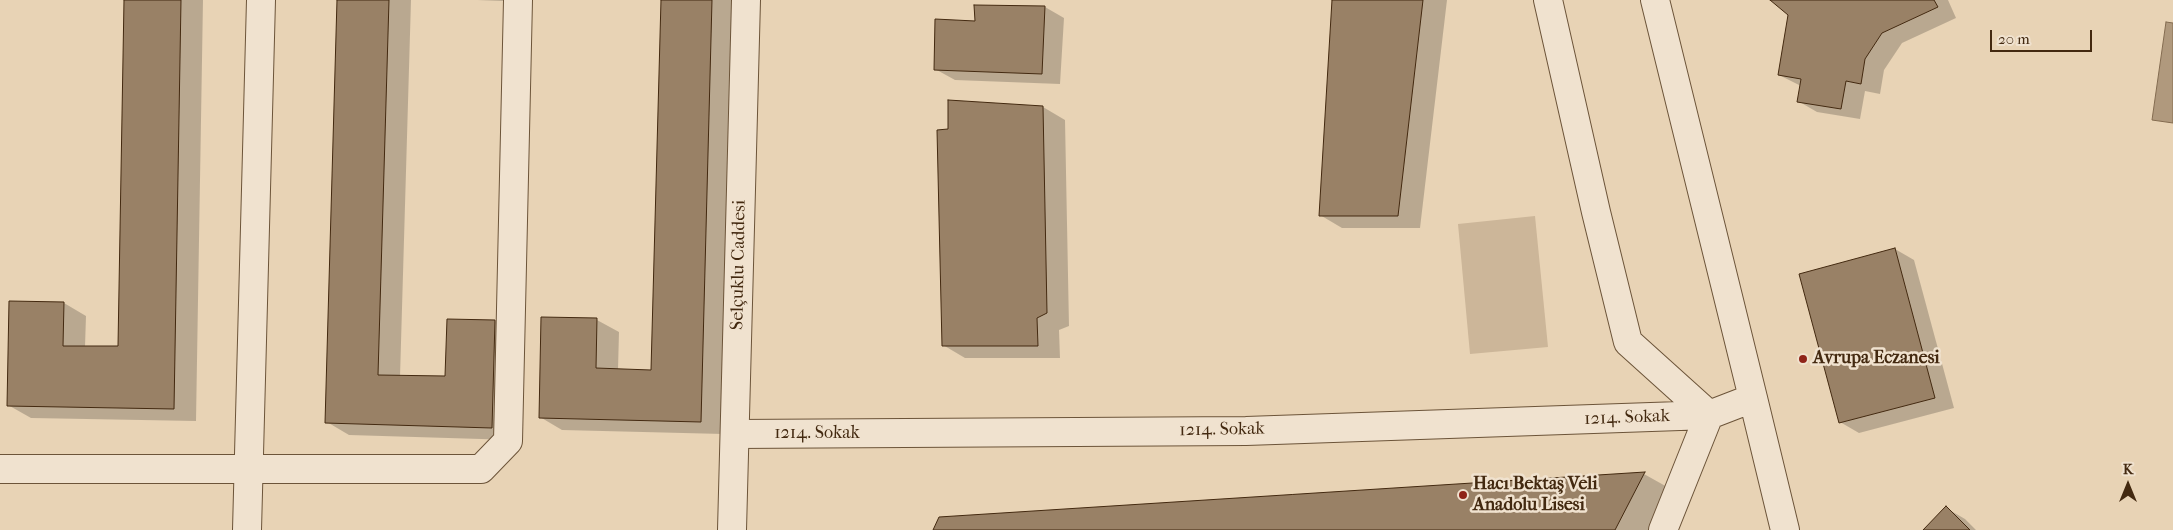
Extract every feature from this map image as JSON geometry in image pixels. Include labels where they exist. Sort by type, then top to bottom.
[{"type":"street","points":[[247,530],[261,0]]},
{"type":"street","points":[[0,469],[481,469],[508,441],[518,0]]},
{"type":"street","name":"Selçuklu Caddesi","points":[[732,530],[746,0]]},
{"type":"street","points":[[1548,0],[1596,212],[1628,342],[1709,415],[1663,530]]},
{"type":"street","points":[[1655,0],[1785,530]]},
{"type":"street","name":"1214. Sokak","points":[[735,434],[1246,431],[1709,415],[1753,398]]},
{"type":"shaded area","points":[[2166,22],[2173,23],[2173,123],[2152,120]]},
{"type":"shaded area","points":[[1535,216],[1548,347],[1470,354],[1458,224]]},
{"type":"building","points":[[124,0],[181,0],[174,409],[7,406],[9,301],[64,302],[63,346],[118,346]]},
{"type":"building","points":[[337,0],[389,0],[378,375],[445,376],[447,319],[495,320],[492,428],[325,423]]},
{"type":"building","points":[[661,0],[712,0],[701,422],[539,418],[541,317],[597,318],[596,368],[651,370]]},
{"type":"building","points":[[1332,0],[1423,0],[1398,216],[1319,216]]},
{"type":"building","points":[[1770,0],[1934,0],[1938,7],[1882,33],[1865,59],[1861,84],[1846,81],[1841,109],[1797,102],[1801,79],[1778,75],[1788,15]]},
{"type":"building","points":[[974,5],[1045,6],[1042,74],[934,70],[935,19],[975,21]]},
{"type":"building","points":[[948,100],[1043,106],[1047,313],[1037,318],[1038,346],[942,346],[937,130],[948,129]]},
{"type":"building","points":[[1895,248],[1935,398],[1839,423],[1799,274]]},
{"type":"building","name":"Hacı Bektaş Veli Anadolu Lisesi","points":[[1645,472],[1615,530],[933,530],[939,517]]},
{"type":"building","points":[[1946,506],[1970,530],[1923,530]]},
{"type":"place","name":"Avrupa Eczanesi","points":[[1803,359]]},
{"type":"place","name":"Hacı Bektaş Veli Anadolu Lisesi","points":[[1463,495]]}]
